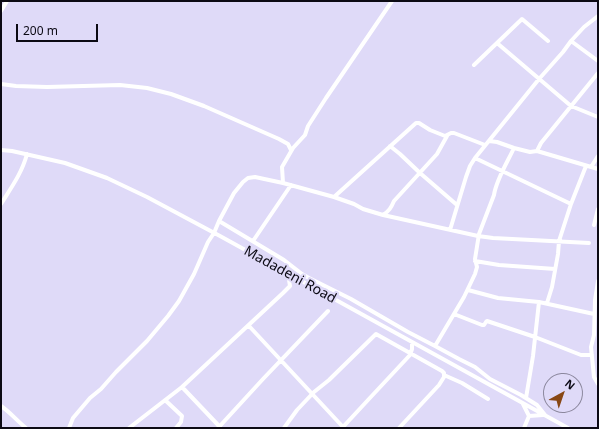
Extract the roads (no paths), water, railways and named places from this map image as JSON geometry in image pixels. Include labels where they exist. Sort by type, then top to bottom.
[{"type":"street","points":[[1,11],[7,1]]},
{"type":"street","points":[[283,183],[282,167],[291,150],[305,134],[308,126],[326,98],[392,1]]},
{"type":"street","points":[[450,230],[470,166],[474,158],[571,41],[584,27],[598,16]]},
{"type":"street","points":[[474,65],[522,19],[548,41]]},
{"type":"street","points":[[571,41],[598,62]]},
{"type":"street","points":[[497,43],[571,106],[598,118]]},
{"type":"street","points":[[537,151],[541,143],[597,76]]},
{"type":"street","points":[[1,84],[46,87],[120,85],[152,89],[204,106],[275,137],[288,144],[291,150]]},
{"type":"street","points":[[334,197],[416,123],[442,136],[447,136]]},
{"type":"street","points":[[383,215],[392,208],[394,201],[437,154],[447,136],[451,133],[485,146]]},
{"type":"street","points":[[489,141],[530,152],[537,151],[598,169]]},
{"type":"street","points":[[390,146],[458,205]]},
{"type":"street","points":[[435,346],[468,290],[477,270],[475,261],[478,236],[502,172],[514,148]]},
{"type":"street","name":"Madadeni Road","points":[[1,150],[27,154],[65,163],[107,178],[147,197],[567,428]]},
{"type":"street","points":[[1,204],[20,173],[27,154]]},
{"type":"street","points":[[547,303],[552,287],[559,241],[571,204],[588,166],[598,156]]},
{"type":"street","points":[[474,158],[571,204]]},
{"type":"street","points":[[69,428],[74,418],[90,398],[101,389],[147,341],[179,301],[234,193],[245,179],[255,177],[283,183],[334,197],[363,209],[383,215],[478,236],[589,243]]},
{"type":"street","points":[[252,241],[291,185]]},
{"type":"street","points":[[594,225],[598,209]]},
{"type":"street","points":[[219,221],[290,264],[309,278],[351,299],[401,328],[475,367],[490,379],[537,405],[545,415]]},
{"type":"street","points":[[475,261],[499,265],[555,269]]},
{"type":"street","points":[[129,428],[182,387],[288,288],[290,284],[286,273],[290,264]]},
{"type":"street","points":[[598,281],[595,293],[594,335],[592,347],[594,377],[598,384]]},
{"type":"street","points":[[468,290],[498,298],[547,303],[594,314]]},
{"type":"street","points":[[526,398],[539,302]]},
{"type":"street","points":[[182,387],[220,427],[263,379],[328,311]]},
{"type":"street","points":[[454,314],[482,325],[484,325],[487,321],[535,337],[581,355],[592,355]]},
{"type":"street","points":[[249,326],[342,427],[410,354],[412,342]]},
{"type":"street","points":[[284,428],[297,410],[312,394],[329,380],[376,334],[442,371],[444,375],[462,383],[488,399]]},
{"type":"street","points":[[399,428],[439,385],[444,375]]},
{"type":"street","points":[[165,400],[182,416],[181,422],[176,428]]},
{"type":"street","points":[[522,403],[529,416]]},
{"type":"street","points":[[1,406],[8,410],[18,422],[26,428]]},
{"type":"street","points":[[529,416],[545,415]]},
{"type":"street","points":[[524,428],[529,416]]}]
